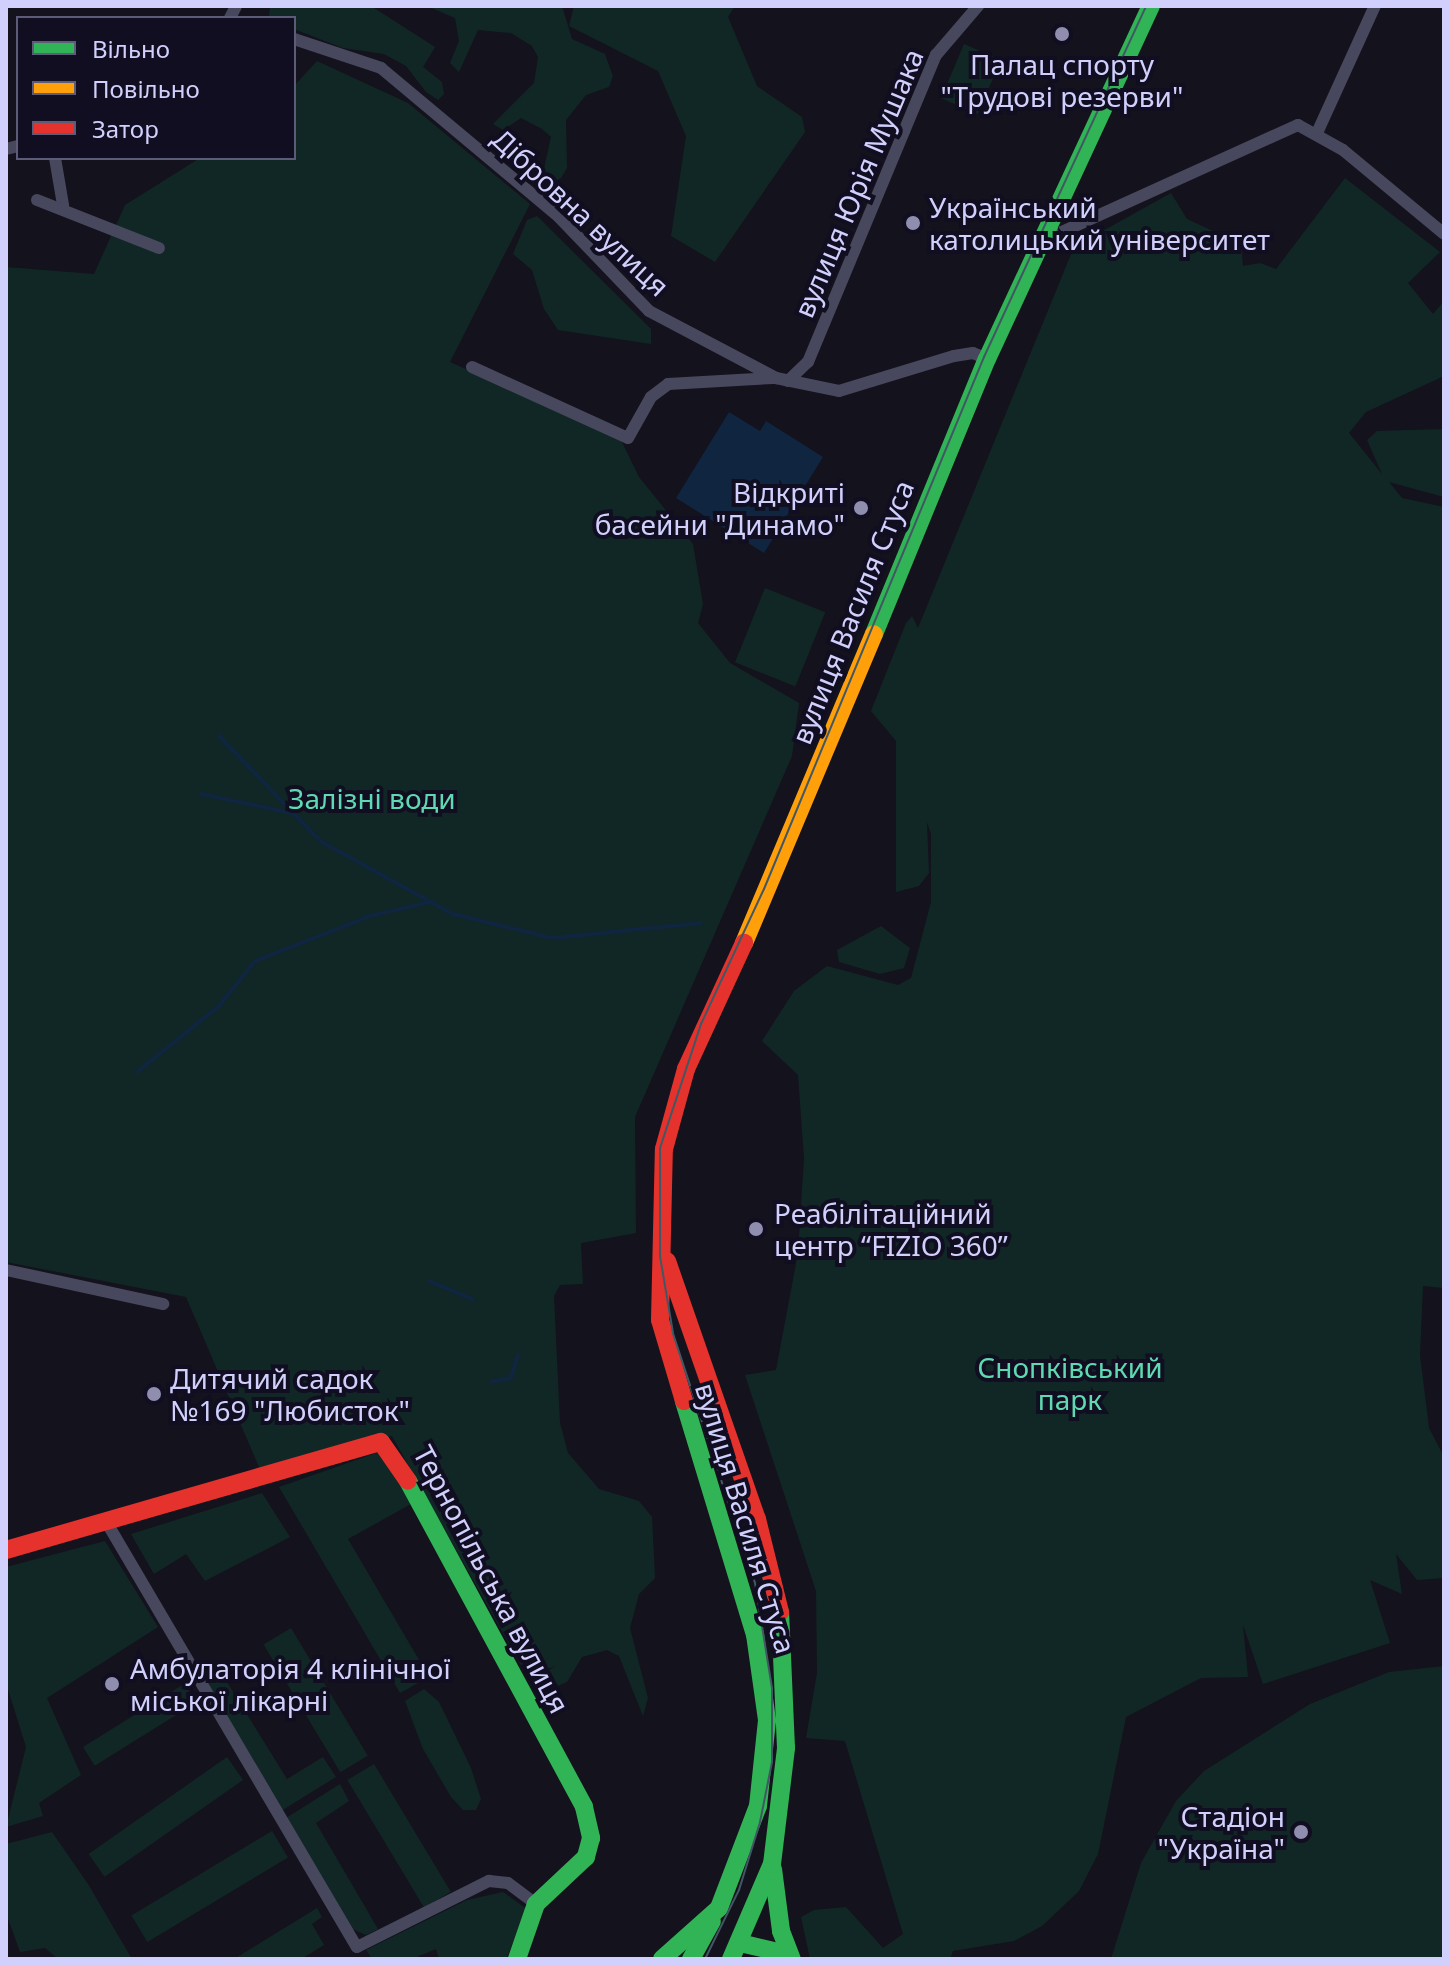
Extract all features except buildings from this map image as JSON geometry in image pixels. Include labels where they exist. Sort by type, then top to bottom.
[{"type":"main road","name":"вулиця Василя Стуса","points":[[662,1959],[719,1908],[758,1806],[766,1700],[747,1605],[665,1345],[664,1149],[686,1069],[768,891],[987,359],[1151,6]]},
{"type":"main road","name":"вулиця Василя Стуса","points":[[665,1255],[757,1519],[780,1606],[788,1713],[772,1864],[736,1951]]},
{"type":"main road","name":"Тернопільська вулиця","points":[[6,1550],[381,1442],[391,1449],[584,1807],[591,1838],[586,1857],[536,1904],[517,1959]]},
{"type":"main road","points":[[736,1951],[789,1957],[772,1864]]},
{"type":"main road","points":[[691,1959],[719,1908]]},
{"type":"street","name":"вулиця Юрія Мушака","points":[[782,380],[808,362],[936,55],[978,6]]},
{"type":"street","points":[[1317,133],[1375,6]]},
{"type":"street","name":"Дібровна вулиця","points":[[296,40],[381,68],[559,217],[649,311],[782,380],[802,387],[839,391],[954,356],[973,353],[987,359]]},
{"type":"street","points":[[1039,242],[1298,125],[1317,133],[1444,234]]},
{"type":"street","points":[[55,160],[63,205]]},
{"type":"street","points":[[37,200],[63,205],[159,248]]},
{"type":"street","points":[[802,387],[808,362]]},
{"type":"street","points":[[472,367],[628,438],[651,397],[668,384],[782,380]]},
{"type":"street","points":[[6,1270],[163,1304]]},
{"type":"street","points":[[107,1523],[357,1947],[489,1881],[508,1883],[536,1904]]},
{"type":"green space","points":[[270,6],[371,6],[435,47],[423,67],[442,82],[444,94],[438,100],[426,92],[406,66],[384,54],[343,48],[296,30],[296,16],[269,16]]},
{"type":"green space","points":[[427,6],[562,6],[572,39],[605,54],[613,76],[609,87],[586,95],[566,120],[567,168],[561,178],[550,183],[543,173],[551,137],[542,129],[521,118],[503,130],[493,124],[534,83],[538,57],[532,46],[511,33],[478,30],[459,72],[450,63],[459,41],[455,18]]},
{"type":"green space","points":[[574,6],[735,6],[728,17],[757,86],[802,117],[805,132],[715,262],[671,236],[686,136],[658,71],[569,26]]},
{"type":"green space","points":[[964,44],[1001,60],[978,114],[941,98]]},
{"type":"green space","name":"Залізні води","points":[[317,61],[408,103],[530,204],[450,362],[620,438],[639,477],[693,544],[703,604],[698,623],[730,663],[799,703],[792,756],[635,1117],[636,1233],[581,1243],[583,1284],[560,1285],[554,1296],[560,1423],[568,1453],[599,1489],[639,1501],[652,1517],[655,1578],[639,1594],[630,1628],[648,1698],[643,1716],[619,1656],[607,1650],[582,1657],[567,1682],[546,1691],[535,1688],[533,1679],[556,1666],[527,1676],[392,1436],[262,1474],[186,1297],[6,1262],[6,267],[94,274],[125,205],[197,160],[296,160],[296,84]]},
{"type":"green space","name":"Снопківський парк","points":[[1345,178],[1440,252],[1408,283],[1433,314],[1444,301],[1444,376],[1366,412],[1349,433],[1382,474],[1367,440],[1377,431],[1444,429],[1444,497],[1389,482],[1402,498],[1444,507],[1444,1288],[1423,1286],[1420,1355],[1429,1428],[1444,1457],[1444,1578],[1417,1580],[1396,1554],[1402,1594],[1370,1580],[1390,1643],[1263,1684],[1243,1625],[1248,1677],[1201,1678],[1126,1717],[1098,1854],[1079,1891],[1042,1926],[1014,1941],[953,1951],[950,1959],[810,1959],[801,1917],[814,1910],[846,1907],[883,1948],[903,1934],[845,1741],[806,1738],[817,1673],[816,1591],[745,1375],[776,1370],[798,1253],[804,1158],[798,1075],[762,1041],[794,991],[827,966],[898,985],[911,978],[931,902],[931,834],[927,822],[929,873],[919,886],[896,892],[896,741],[871,711],[906,623],[912,616],[918,628],[1074,247],[1171,193],[1187,219],[1241,244],[1243,266],[1260,263],[1276,269]]},
{"type":"green space","points":[[537,216],[651,329],[651,344],[558,330],[544,309],[532,270],[513,254],[527,220]]},
{"type":"green space","points":[[765,588],[825,612],[795,687],[735,662]]},
{"type":"green space","points":[[881,926],[910,948],[904,968],[880,974],[839,962],[837,950]]},
{"type":"green space","points":[[382,1451],[411,1504],[348,1539],[429,1677],[400,1693],[279,1487]]},
{"type":"green space","points":[[262,1493],[290,1537],[205,1581],[186,1554],[154,1574],[131,1534]]},
{"type":"green space","points":[[105,1541],[158,1627],[47,1698],[81,1775],[39,1803],[43,1816],[6,1827],[26,1747],[6,1683],[6,1567]]},
{"type":"green space","points":[[291,1628],[368,1756],[340,1772],[264,1644]]},
{"type":"green space","name":"Стадіон \"Україна\"","points":[[1444,1666],[1444,1959],[1111,1959],[1141,1863],[1176,1801],[1204,1771],[1310,1704],[1389,1672]]},
{"type":"green space","points":[[222,1674],[287,1779],[323,1757],[336,1777],[281,1811],[205,1683]]},
{"type":"green space","points":[[184,1684],[196,1703],[95,1766],[83,1747]]},
{"type":"green space","points":[[424,1689],[439,1702],[471,1768],[481,1799],[476,1810],[463,1810],[451,1797],[423,1749],[405,1701]]},
{"type":"green space","points":[[227,1757],[243,1780],[105,1877],[89,1854]]},
{"type":"green space","points":[[374,1764],[451,1892],[424,1908],[347,1780]]},
{"type":"green space","points":[[340,1784],[349,1801],[316,1823],[378,1929],[366,1935],[348,1927],[286,1818]]},
{"type":"green space","points":[[272,1831],[288,1858],[147,1942],[131,1915]]},
{"type":"green space","points":[[52,1832],[88,1884],[132,1959],[58,1959],[45,1948],[20,1952],[6,1913],[6,1844]]},
{"type":"green space","points":[[503,1892],[527,1909],[506,1959],[439,1959],[436,1949],[412,1959],[372,1959],[366,1950],[467,1900]]},
{"type":"green space","points":[[317,1908],[322,1917],[312,1924],[324,1945],[301,1959],[234,1959]]},
{"type":"water","points":[[729,412],[760,431],[766,421],[823,457],[764,553],[676,498]]},
{"type":"waterway","points":[[219,736],[320,841],[453,914],[552,938],[700,923]]},
{"type":"waterway","points":[[201,794],[292,813]]},
{"type":"waterway","points":[[137,1072],[219,1006],[255,961],[373,915],[431,902]]},
{"type":"waterway","points":[[429,1281],[472,1299]]},
{"type":"waterway","points":[[491,1382],[511,1378],[518,1355]]},
{"type":"tram line","points":[[705,1959],[739,1890],[760,1822],[772,1762],[772,1688],[755,1583],[673,1333],[660,1256],[660,1148],[701,1024],[764,889],[984,357],[1146,6]]},
{"type":"traffic: fast","points":[[874,634],[987,359],[1151,6]]},
{"type":"traffic: fast","points":[[662,1959],[719,1908],[758,1806],[767,1720],[755,1635],[684,1401]]},
{"type":"traffic: fast","points":[[408,1481],[584,1807],[591,1838],[586,1857],[536,1904],[517,1959]]},
{"type":"traffic: fast","points":[[731,1959],[772,1864],[786,1748],[780,1612]]},
{"type":"traffic: fast","points":[[773,1869],[781,1931],[792,1959]]},
{"type":"traffic: fast","points":[[691,1959],[712,1921]]},
{"type":"traffic: fast","points":[[740,1943],[787,1954]]},
{"type":"traffic: slow","points":[[744,943],[874,634]]},
{"type":"traffic: jam","points":[[684,1401],[660,1320],[664,1149],[686,1069],[744,943]]},
{"type":"traffic: jam","points":[[667,1261],[757,1519],[780,1612]]},
{"type":"traffic: jam","points":[[6,1550],[381,1442],[408,1481]]},
{"type":"place","name":"Палац спорту \"Трудові резерви\"","points":[[1062,34]]},
{"type":"place","name":"Український католицький університет","points":[[913,223]]},
{"type":"place","name":"Відкриті басейни \"Динамо\"","points":[[861,508]]},
{"type":"place","name":"Реабілітаційний центр “FIZIO 360”","points":[[756,1229]]},
{"type":"place","name":"Дитячий садок №169 \"Любисток\"","points":[[154,1394]]},
{"type":"place","name":"Амбулаторія 4 клінічної міської лікарні","points":[[112,1684]]},
{"type":"place","name":"Стадіон \"Україна\"","points":[[1301,1832]]}]
